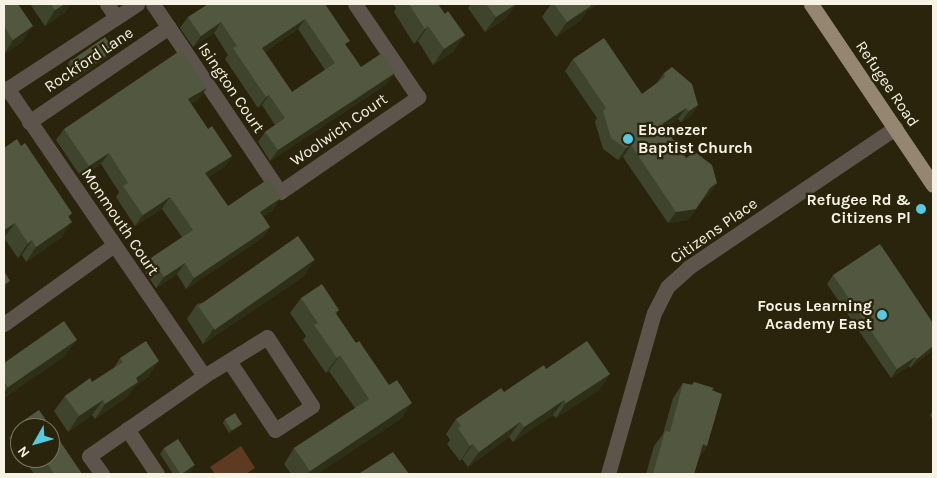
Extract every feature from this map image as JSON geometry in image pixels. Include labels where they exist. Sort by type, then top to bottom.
[{"type":"main road","name":"Refugee Road","points":[[811,4],[933,185]]},
{"type":"street","points":[[107,4],[116,17]]},
{"type":"street","points":[[5,90],[137,4]]},
{"type":"street","name":"Isington Court","points":[[153,4],[280,192]]},
{"type":"street","name":"Woolwich Court","points":[[280,192],[418,97],[354,4]]},
{"type":"street","name":"Rockford Lane","points":[[29,122],[168,27]]},
{"type":"street","name":"Monmouth Court","points":[[5,90],[204,376]]},
{"type":"street","name":"Citizens Place","points":[[608,474],[654,313],[668,287],[689,267],[895,128]]},
{"type":"street","points":[[4,324],[114,245]]},
{"type":"street","points":[[102,474],[89,456],[204,376],[267,337],[312,406],[275,430],[229,361]]},
{"type":"street","points":[[127,429],[157,474]]},
{"type":"shaded area","points":[[241,446],[255,468],[246,474],[215,474],[210,467]]},
{"type":"building","points":[[4,4],[18,4],[33,26],[13,40],[4,26]]},
{"type":"building","points":[[51,4],[65,4],[55,10]]},
{"type":"building","points":[[208,4],[325,4],[350,41],[345,44],[361,67],[382,53],[395,73],[278,150],[265,132],[285,118],[269,95],[266,97],[233,48],[237,46],[221,22],[201,36],[188,17]],"holes":[[[305,19],[335,63],[292,92],[262,48]]]},
{"type":"building","points":[[409,4],[438,4],[445,14],[448,11],[465,35],[444,49],[428,26],[425,29]]},
{"type":"building","points":[[486,4],[516,4],[496,17]]},
{"type":"building","points":[[554,4],[589,4],[591,6],[567,22]]},
{"type":"building","points":[[105,37],[114,50],[80,74],[71,61]]},
{"type":"building","name":"Ebenezer Baptist Church","points":[[604,38],[642,94],[665,77],[664,73],[672,67],[692,84],[698,105],[689,111],[686,108],[662,124],[686,158],[695,152],[712,165],[717,183],[710,188],[696,209],[676,212],[631,145],[626,148],[611,138],[603,111],[606,108],[573,59]]},
{"type":"building","points":[[181,50],[207,88],[188,99],[208,129],[212,126],[232,156],[205,173],[228,206],[268,179],[281,198],[260,212],[270,227],[194,278],[185,263],[164,277],[151,258],[193,230],[170,197],[143,215],[123,186],[128,183],[109,153],[89,166],[64,129]]},
{"type":"building","points":[[17,139],[21,146],[25,143],[72,213],[68,216],[72,222],[36,247],[32,240],[28,243],[15,223],[4,230],[4,148]]},
{"type":"building","points":[[298,236],[315,260],[215,330],[198,306]]},
{"type":"building","name":"Focus Learning Academy East","points":[[880,244],[933,323],[933,346],[917,359],[915,357],[897,369],[833,275]]},
{"type":"building","points":[[4,271],[10,281],[4,285]]},
{"type":"building","points":[[322,284],[339,310],[335,312],[356,343],[359,341],[389,385],[397,380],[412,403],[310,471],[294,448],[369,399],[340,355],[337,358],[314,325],[318,323],[301,298]]},
{"type":"building","points":[[64,321],[77,340],[8,387],[4,382],[4,363]]},
{"type":"building","points":[[146,341],[159,361],[136,378],[138,382],[105,404],[103,400],[79,416],[65,396],[90,378],[92,382],[123,362],[120,358]]},
{"type":"building","points":[[587,341],[610,374],[566,403],[564,400],[524,427],[520,422],[479,452],[473,444],[470,446],[458,428],[461,426],[456,419],[501,388],[504,392],[544,365],[546,369]]},
{"type":"building","points":[[694,382],[714,388],[712,390],[722,394],[707,446],[703,444],[694,474],[653,474],[665,431],[670,432],[683,383],[693,385]]},
{"type":"building","points":[[39,410],[44,418],[27,418]]},
{"type":"building","points":[[235,413],[242,424],[232,430],[225,419]]},
{"type":"building","points":[[178,439],[195,465],[180,474],[164,448]]},
{"type":"building","points":[[60,441],[82,474],[54,474],[50,468],[60,468]]},
{"type":"building","points":[[393,452],[409,474],[360,473]]},
{"type":"place","name":"Ebenezer Baptist Church","points":[[628,139]]},
{"type":"place","name":"Refugee Rd & Citizens Pl","points":[[921,209]]},
{"type":"place","name":"Focus Learning Academy East","points":[[882,315]]}]
